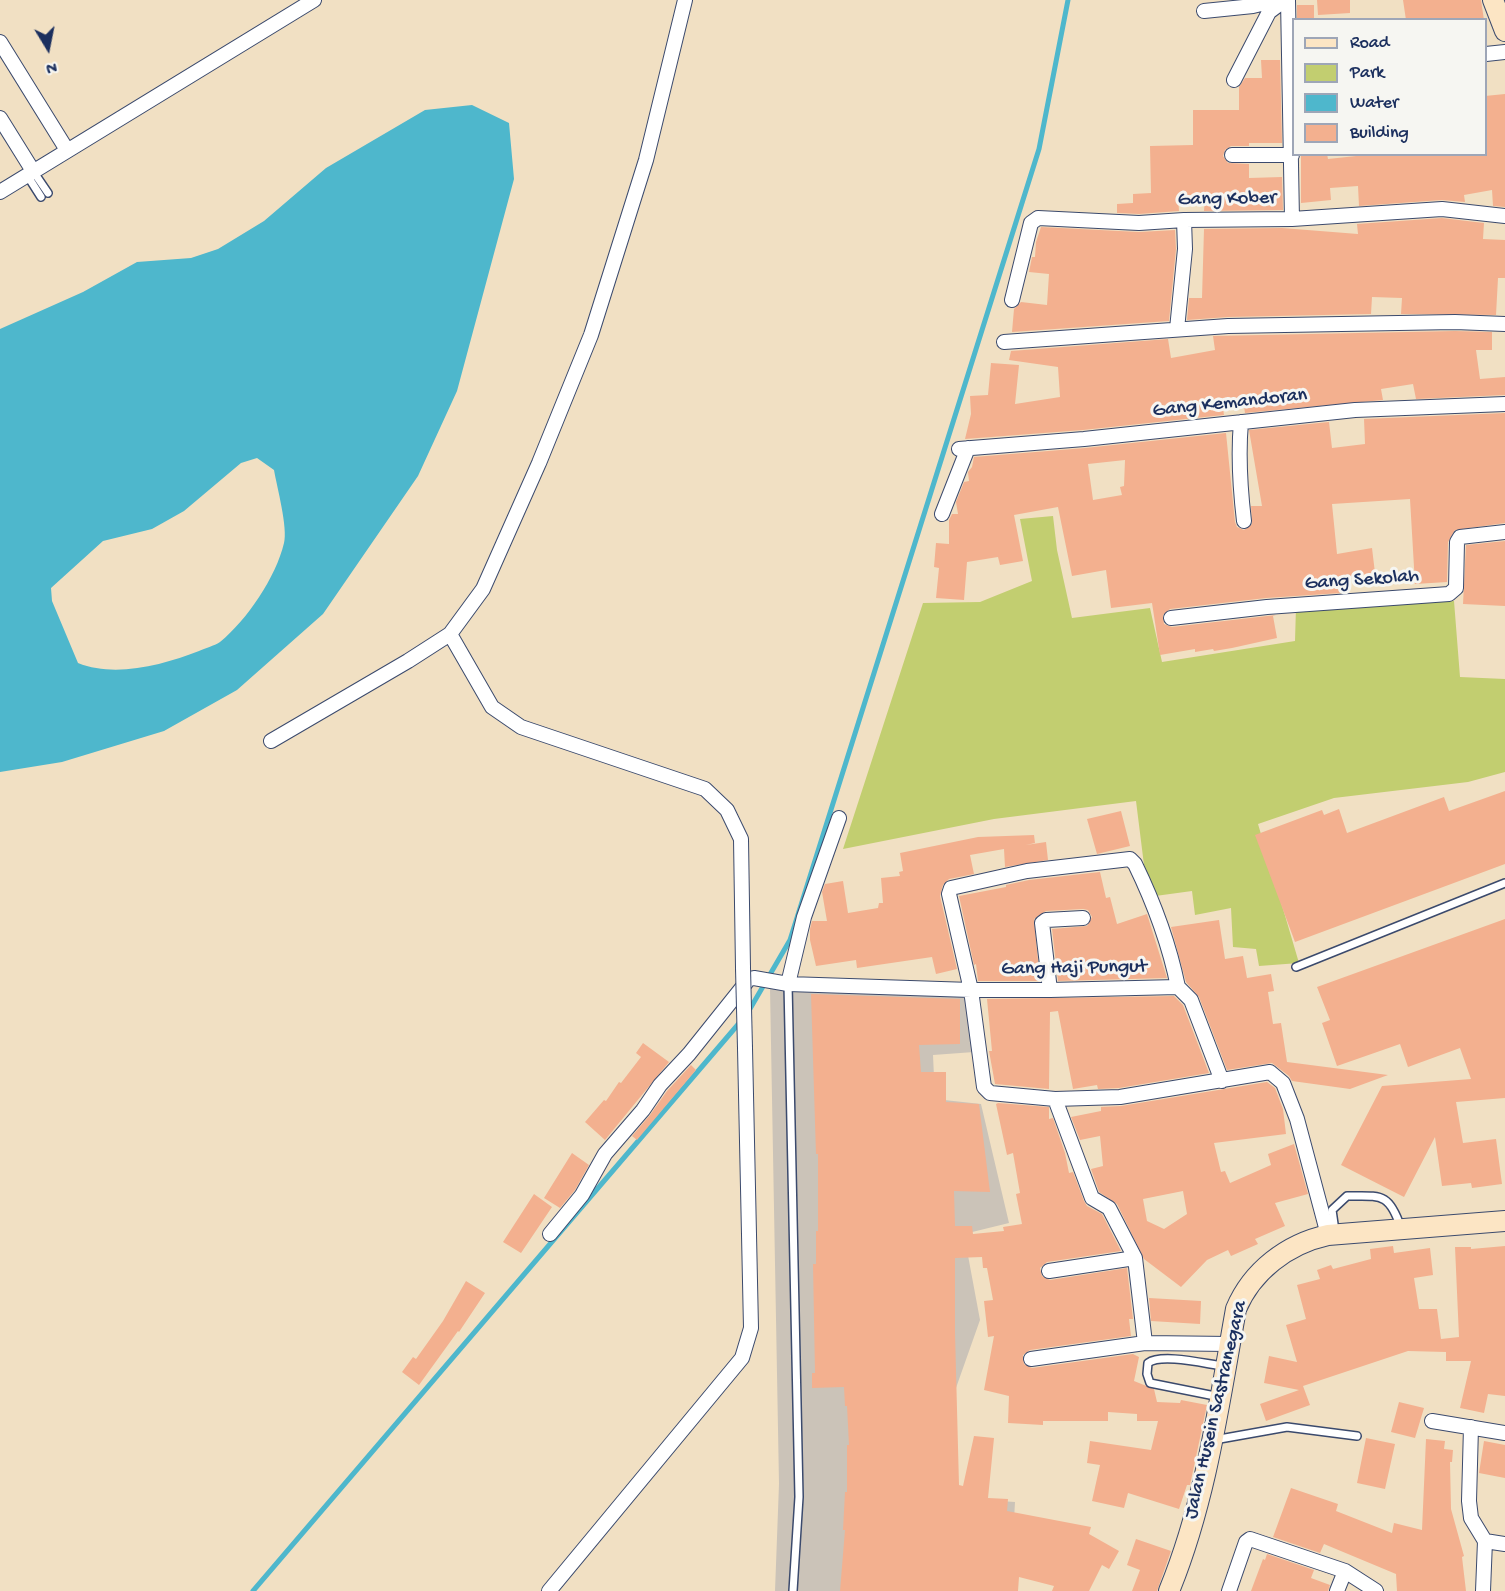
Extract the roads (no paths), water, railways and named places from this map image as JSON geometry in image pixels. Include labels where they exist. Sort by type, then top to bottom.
[{"type":"main road","points":[[1493,0],[1505,31]]},
{"type":"main road","name":"Jalan Husein Sastranegara","points":[[1169,1591],[1196,1512],[1236,1310],[1243,1293],[1263,1269],[1304,1242],[1332,1234],[1505,1221]]},
{"type":"street","points":[[0,192],[314,0]]},
{"type":"street","points":[[270,741],[450,634],[483,590],[539,463],[591,335],[646,159],[685,0]]},
{"type":"street","points":[[1204,11],[1253,6],[1278,0]]},
{"type":"street","points":[[1234,80],[1269,12],[1286,0]]},
{"type":"street","points":[[1286,0],[1292,219]]},
{"type":"street","points":[[0,42],[67,150]]},
{"type":"street","points":[[1487,54],[1505,51]]},
{"type":"street","points":[[0,118],[30,173]]},
{"type":"street","points":[[1232,155],[1292,155]]},
{"type":"street","name":"Gang Kober","points":[[1012,300],[1031,223],[1038,218],[1139,223],[1184,220],[1292,219],[1442,209],[1505,216]]},
{"type":"street","points":[[1177,329],[1185,249],[1184,220]]},
{"type":"street","points":[[1004,342],[1228,326],[1455,322],[1505,324]]},
{"type":"street","name":"Gang Kemandoran","points":[[942,514],[963,448],[1084,440],[1355,410],[1505,404]]},
{"type":"street","points":[[1240,422],[1239,482],[1244,521]]},
{"type":"street","name":"Gang Sekolah","points":[[1171,618],[1267,607],[1449,594],[1456,588],[1457,542],[1460,537],[1505,532]]},
{"type":"street","points":[[450,634],[492,707],[521,727],[705,789],[727,810],[741,839],[751,1328],[742,1358],[549,1591]]},
{"type":"street","points":[[784,983],[804,917],[839,818]]},
{"type":"street","name":"Gang Haji Pungut","points":[[1222,1081],[1191,1000],[1178,987],[1172,958],[1153,901],[1135,864],[1130,859],[1027,871],[951,888],[949,894],[971,990],[986,1091],[1055,1099],[1120,1097],[1222,1081],[1270,1072],[1283,1083],[1297,1119],[1332,1234]]},
{"type":"street","points":[[1050,990],[1042,923],[1046,920],[1083,918]]},
{"type":"street","name":"Gang Haji Pungut","points":[[550,1234],[582,1195],[605,1154],[749,980],[758,978],[784,983],[971,990],[1178,987]]},
{"type":"street","points":[[1055,1099],[1092,1198],[1109,1208],[1135,1258],[1145,1343]]},
{"type":"street","points":[[1049,1271],[1135,1258]]},
{"type":"street","points":[[1031,1359],[1145,1343],[1230,1344]]},
{"type":"street","points":[[1432,1421],[1505,1433]]},
{"type":"street","points":[[1471,1427],[1469,1501],[1471,1518],[1485,1541],[1483,1591]]},
{"type":"street","points":[[1229,1591],[1246,1542],[1250,1539],[1345,1571],[1376,1591]]},
{"type":"street","points":[[1485,1541],[1505,1544]]},
{"type":"street","points":[[1337,1591],[1345,1571]]},
{"type":"lane","points":[[30,173],[44,195]]},
{"type":"lane","points":[[1296,967],[1505,883]]},
{"type":"lane","points":[[784,983],[799,1497],[793,1591]]},
{"type":"lane","points":[[1332,1234],[1332,1210],[1347,1196],[1377,1196],[1389,1201],[1396,1212],[1401,1228]]},
{"type":"lane","points":[[1220,1397],[1150,1383],[1147,1374],[1148,1363],[1152,1360],[1180,1359],[1225,1367]]},
{"type":"lane","points":[[1212,1440],[1287,1427],[1357,1436]]},
{"type":"water","points":[[472,105],[509,123],[514,179],[457,391],[418,476],[323,614],[237,690],[164,731],[62,762],[0,772],[0,329],[83,292],[137,262],[191,258],[218,249],[264,221],[326,168],[425,110]],"holes":[[[257,458],[274,470],[283,518],[284,543],[274,570],[259,597],[230,633],[215,645],[155,665],[107,669],[78,663],[52,601],[51,588],[103,541],[152,529],[184,511],[241,463]]]},
{"type":"waterway","points":[[747,1014],[790,940],[1039,149],[1068,0]]},
{"type":"waterway","points":[[253,1591],[741,1021]]}]
